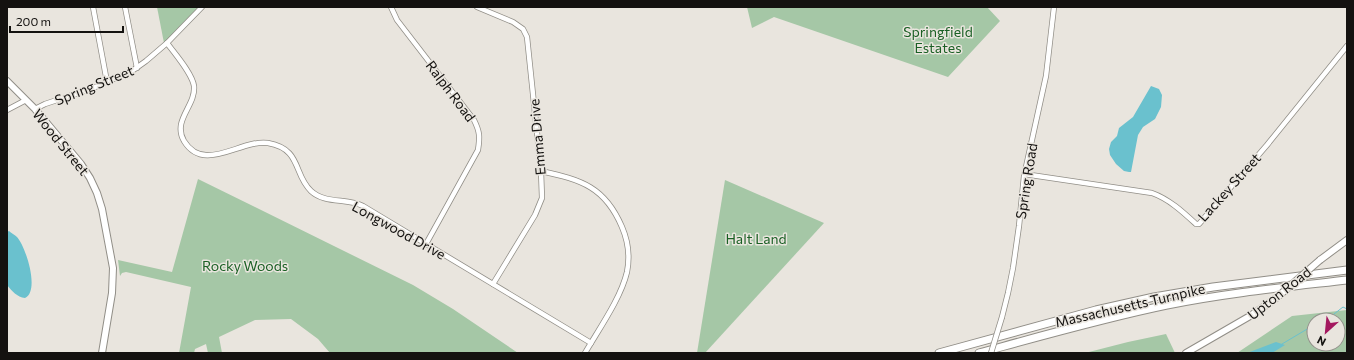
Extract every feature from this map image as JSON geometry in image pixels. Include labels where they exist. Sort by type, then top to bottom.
[{"type":"highway","name":"Massachusetts Turnpike","points":[[939,353],[1089,312],[1154,297],[1213,287],[1347,270]]},
{"type":"highway","name":"Massachusetts Turnpike","points":[[979,353],[1162,306],[1277,288],[1347,280]]},
{"type":"main road","name":"Wood Street","points":[[7,81],[35,109],[86,170],[97,193],[112,260],[113,276],[112,293],[102,353]]},
{"type":"main road","name":"Upton Road","points":[[1186,353],[1250,316],[1275,299],[1320,260],[1347,240]]},
{"type":"street","points":[[93,7],[107,82]]},
{"type":"street","points":[[125,7],[136,68]]},
{"type":"street","name":"Spring Street","points":[[35,109],[107,82],[136,68],[167,43],[202,7]]},
{"type":"street","name":"Ralph Road","points":[[391,7],[397,20],[474,120],[479,130],[480,139],[478,150],[426,244]]},
{"type":"street","name":"Emma Drive","points":[[477,7],[513,22],[523,29],[527,38],[542,172],[542,198],[535,215],[493,284]]},
{"type":"street","name":"Spring Road","points":[[991,353],[1008,294],[1013,268],[1024,174],[1046,76],[1054,7]]},
{"type":"street","name":"Longwood Drive","points":[[167,43],[194,84],[193,95],[182,118],[181,129],[188,147],[195,152],[200,155],[208,156],[255,144],[266,143],[277,146],[285,150],[293,157],[306,186],[314,194],[322,197],[355,202],[591,343]]},
{"type":"street","name":"Lackey Street","points":[[1024,174],[1152,193],[1160,196],[1196,224],[1199,224],[1347,46]]},
{"type":"street","points":[[7,110],[26,100]]},
{"type":"street","points":[[542,172],[566,176],[592,187],[616,212],[626,235],[629,257],[627,272],[610,310],[585,353]]},
{"type":"green space","points":[[157,7],[200,7],[164,43]]},
{"type":"green space","name":"Springfield Estates","points":[[747,7],[987,7],[1000,21],[948,77],[774,17],[752,28]]},
{"type":"green space","name":"Rocky Woods","points":[[198,179],[413,285],[453,309],[518,353],[330,353],[318,339],[291,319],[255,320],[219,337],[222,353],[208,353],[206,344],[195,349],[194,353],[179,353],[191,287],[126,272],[122,273],[120,276],[118,260],[172,272]]},
{"type":"green space","name":"Halt Land","points":[[725,180],[824,223],[705,353],[697,353]]},
{"type":"green space","points":[[1347,310],[1347,353],[1237,353],[1292,316],[1306,314],[1306,352],[1346,352],[1346,312],[1329,312]]},
{"type":"green space","points":[[1166,334],[1175,353],[1085,353],[1128,342]]},
{"type":"water","points":[[1151,86],[1159,89],[1162,95],[1161,107],[1155,119],[1143,127],[1138,135],[1131,172],[1124,171],[1116,164],[1110,155],[1109,149],[1111,142],[1117,136],[1119,128],[1133,117]]},
{"type":"water","points":[[9,231],[21,242],[30,269],[31,287],[29,294],[25,298],[17,295],[7,285],[7,232]]},
{"type":"water","points":[[1276,342],[1285,345],[1272,353],[1247,353]]},
{"type":"waterway","points":[[1337,312],[1343,307],[1347,309]]},
{"type":"waterway","points":[[1282,344],[1306,330]]}]
